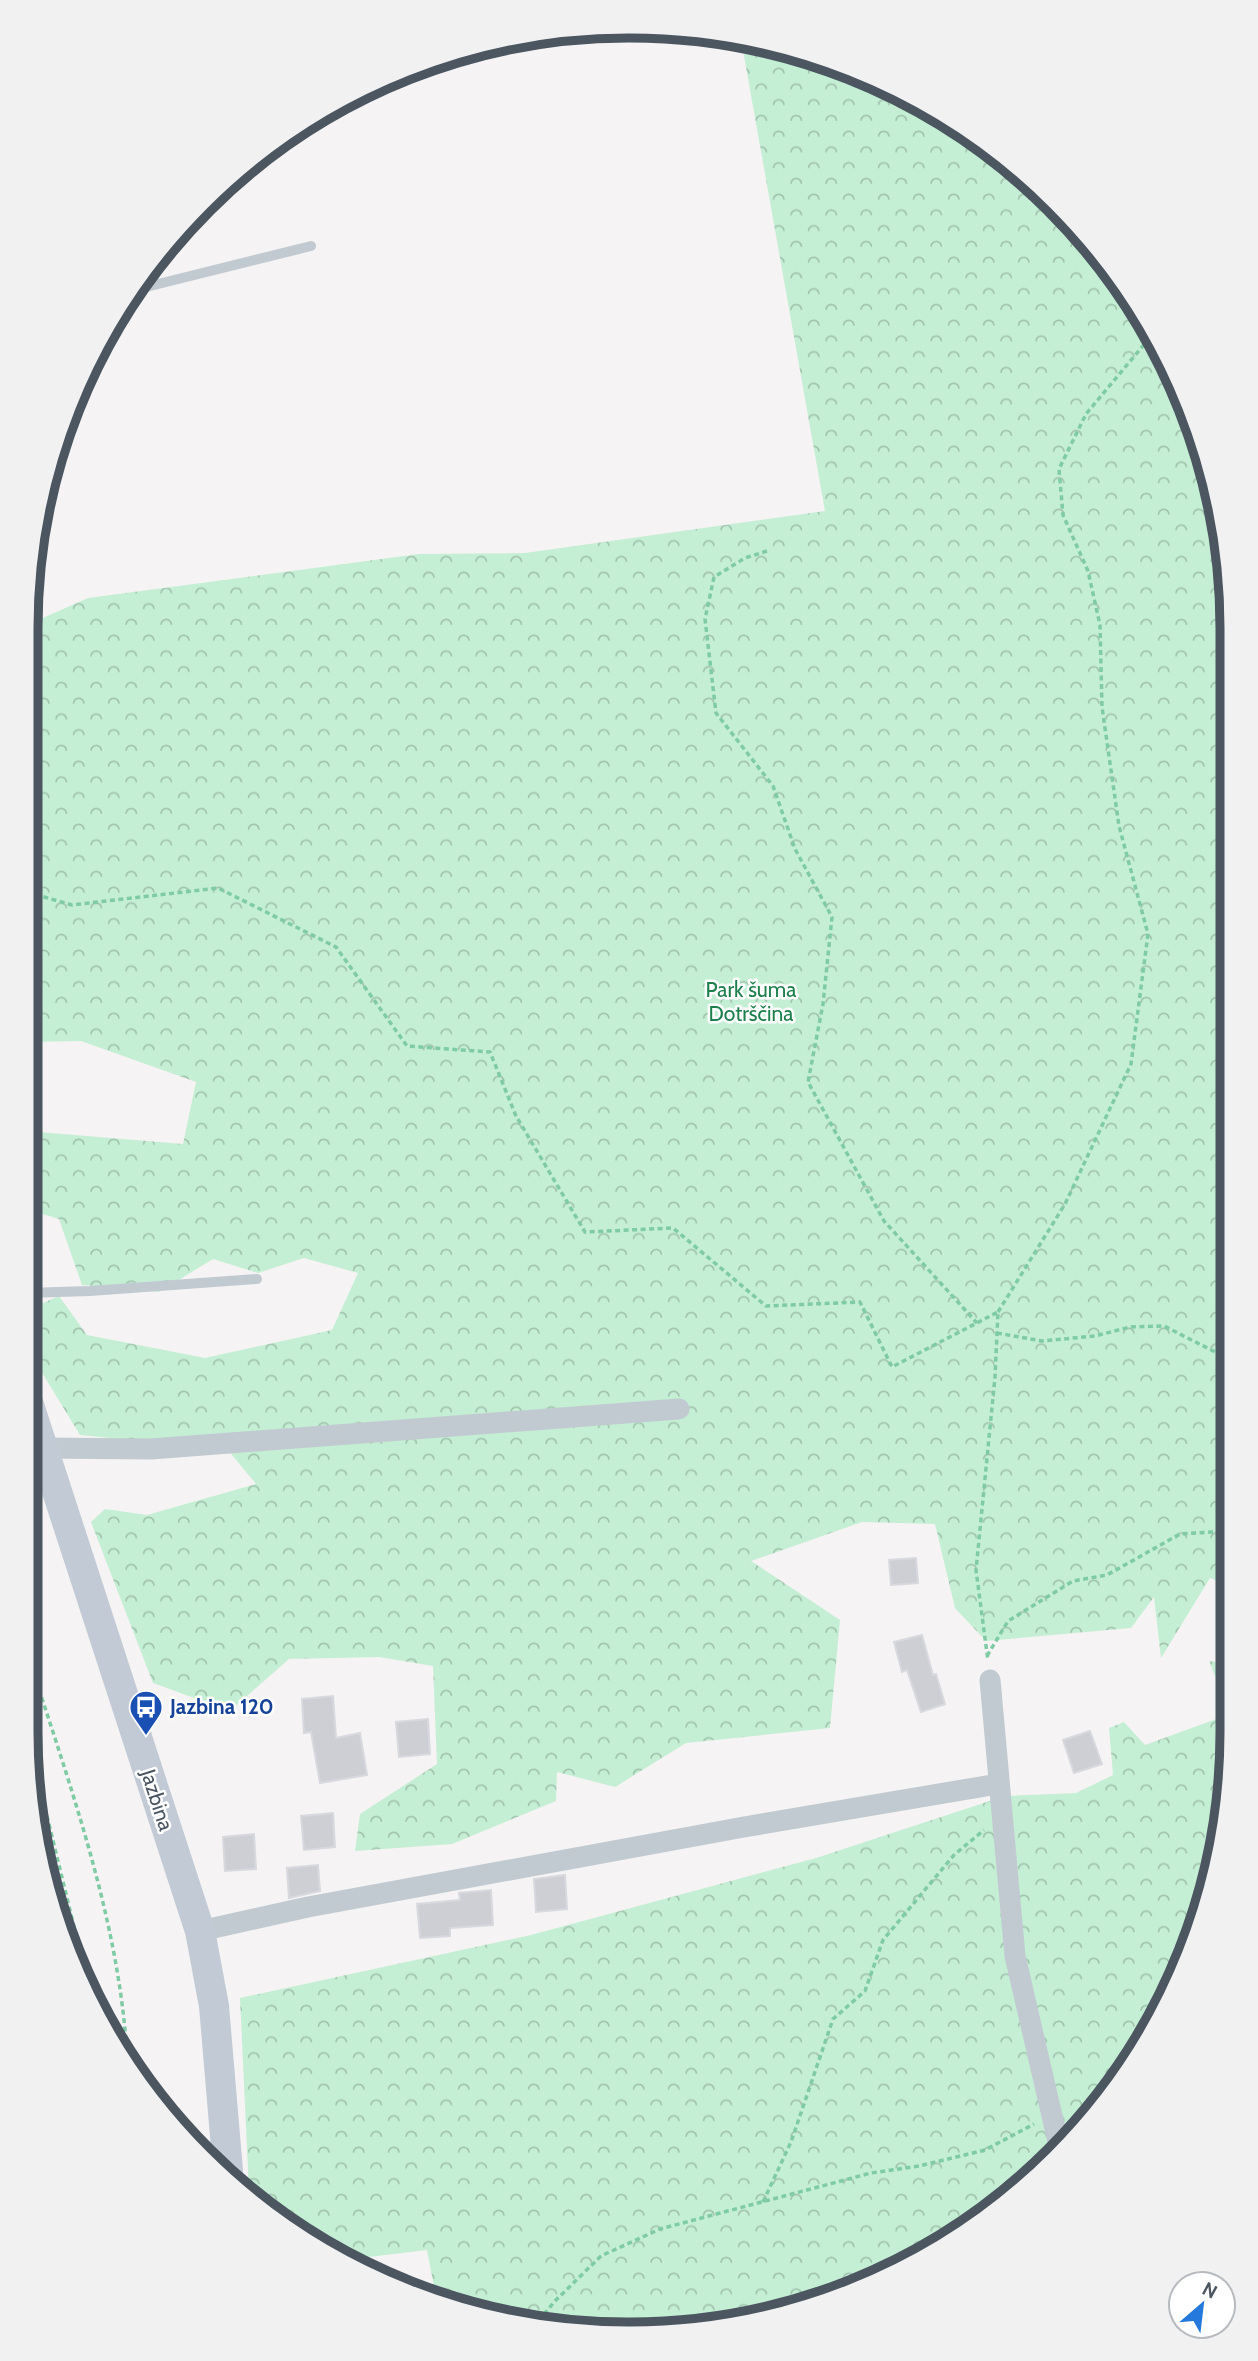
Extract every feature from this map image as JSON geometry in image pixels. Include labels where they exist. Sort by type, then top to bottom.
[{"type":"street","points":[[44,1448],[151,1449],[678,1409]]},
{"type":"street","name":"Jazbina","points":[[38,1431],[200,1931],[214,2006],[227,2165]]},
{"type":"street","points":[[990,1680],[1015,1956],[1057,2139]]},
{"type":"street","points":[[200,1931],[308,1907],[730,1829],[998,1784]]},
{"type":"lane","points":[[149,286],[311,246]]},
{"type":"lane","points":[[38,1293],[257,1279]]},
{"type":"path","points":[[990,1680],[976,1570],[995,1377],[998,1312],[1065,1204],[1131,1064],[1148,934],[1119,826],[1102,707],[1100,625],[1088,570],[1063,515],[1059,469],[1087,414],[1145,343]]},
{"type":"path","points":[[767,551],[745,558],[714,577],[705,619],[716,713],[773,786],[795,849],[832,918],[823,1004],[808,1082],[884,1221],[977,1323]]},
{"type":"path","points":[[38,895],[72,905],[218,888],[336,947],[408,1046],[490,1052],[516,1116],[585,1232],[673,1228],[766,1306],[860,1302],[892,1367],[998,1312]]},
{"type":"path","points":[[997,1333],[1042,1341],[1095,1336],[1130,1327],[1164,1326],[1220,1354]]},
{"type":"path","points":[[987,1656],[1008,1622],[1073,1581],[1107,1575],[1180,1534],[1220,1532]]},
{"type":"path","points":[[38,1687],[86,1840],[112,1943],[125,2039]]},
{"type":"path","points":[[44,1805],[79,1948]]},
{"type":"path","points":[[763,2202],[791,2142],[833,2019],[865,1991],[883,1940],[954,1855],[1001,1815]]},
{"type":"path","points":[[544,2316],[554,2302],[601,2256],[660,2229],[871,2173],[919,2166],[985,2150],[1052,2115]]},
{"type":"green space","name":"Park šuma Dotrščina","points":[[743,50],[819,70],[890,99],[957,138],[1018,185],[1047,211],[1073,240],[1120,301],[1159,368],[1188,439],[1208,514],[1220,629],[1220,1582],[1210,1578],[1161,1658],[1154,1597],[1131,1628],[986,1641],[955,1608],[935,1524],[862,1522],[751,1561],[840,1620],[830,1728],[686,1743],[615,1787],[557,1772],[556,1801],[452,1844],[355,1851],[360,1814],[437,1764],[433,1666],[379,1657],[289,1659],[230,1711],[153,1683],[91,1522],[105,1509],[147,1515],[256,1484],[228,1450],[80,1435],[38,1366],[38,1305],[59,1296],[87,1335],[205,1358],[332,1330],[358,1273],[304,1258],[258,1273],[213,1259],[159,1292],[82,1285],[59,1219],[38,1212],[38,1132],[183,1144],[196,1082],[81,1041],[38,1042],[38,620],[88,598],[419,554],[525,553],[825,511]]},
{"type":"green space","points":[[1209,1661],[1220,1663],[1220,1688]]},
{"type":"green space","points":[[1220,1718],[1218,1771],[1208,1847],[1188,1922],[1159,1993],[1120,2060],[1047,2150],[957,2223],[890,2262],[819,2291],[744,2311],[668,2321],[590,2321],[552,2317],[514,2311],[435,2289],[427,2250],[361,2258],[301,2223],[249,2183],[240,1998],[531,1935],[816,1858],[1005,1796],[1076,1793],[1113,1775],[1109,1728],[1124,1722],[1145,1745]]},
{"type":"building","points":[[916,1558],[918,1583],[891,1585],[889,1560]]},
{"type":"building","points":[[922,1635],[933,1675],[936,1674],[945,1704],[921,1712],[907,1670],[902,1672],[894,1642]]},
{"type":"building","points":[[333,1696],[336,1738],[360,1733],[367,1775],[320,1783],[311,1732],[304,1733],[302,1699]]},
{"type":"building","points":[[428,1719],[430,1754],[399,1757],[396,1722]]},
{"type":"building","points":[[1090,1731],[1102,1764],[1074,1773],[1063,1740]]},
{"type":"building","points":[[333,1813],[335,1847],[304,1850],[301,1816]]},
{"type":"building","points":[[254,1834],[256,1869],[225,1871],[223,1837]]},
{"type":"building","points":[[318,1865],[320,1891],[289,1898],[287,1868]]},
{"type":"building","points":[[565,1875],[567,1909],[536,1912],[534,1879]]},
{"type":"building","points":[[491,1890],[493,1925],[450,1928],[450,1936],[420,1938],[417,1904],[460,1900],[459,1893]]},
{"type":"place","name":"Jazbina 120","points":[[146,1737]]}]
